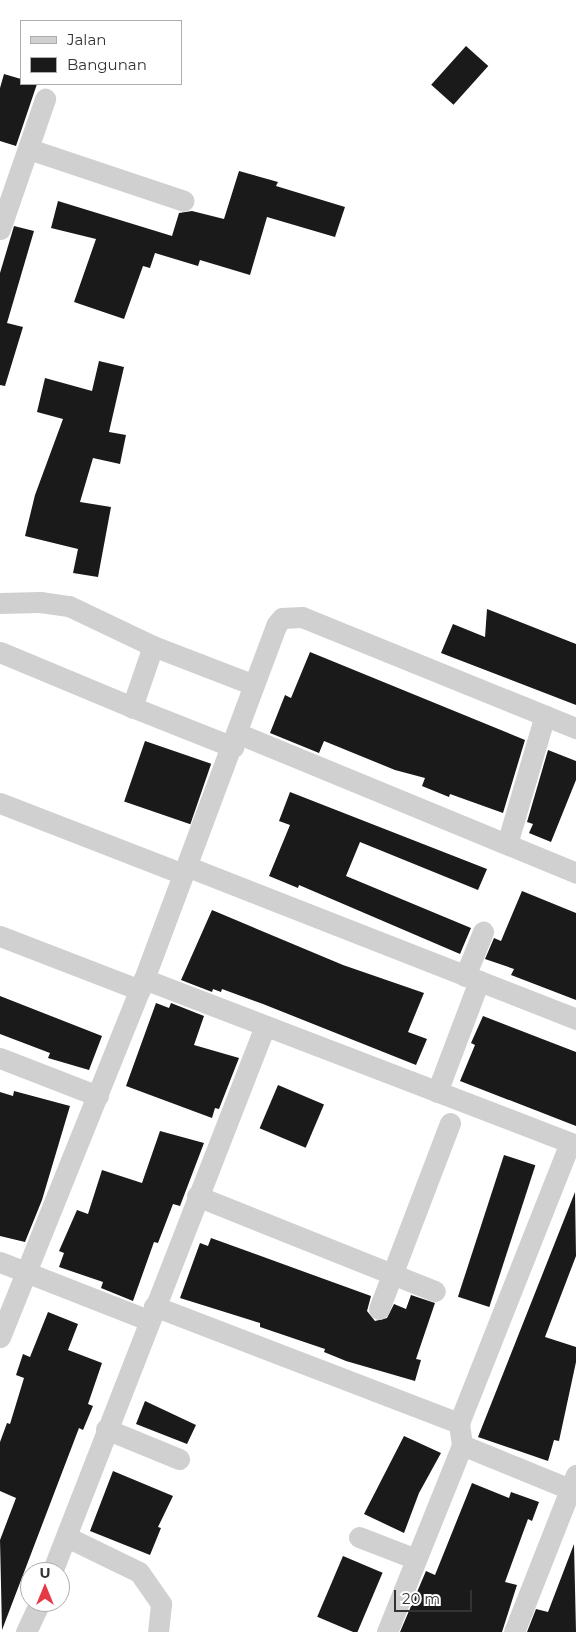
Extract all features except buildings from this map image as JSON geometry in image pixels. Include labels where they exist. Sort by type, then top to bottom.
[{"type":"street","points":[[0,230],[45,100]]},
{"type":"street","points":[[29,149],[184,201]]},
{"type":"street","points":[[0,603],[40,602],[69,606],[153,646],[254,685]]},
{"type":"street","points":[[0,1336],[142,984],[277,624],[282,618],[302,617],[576,728]]},
{"type":"street","points":[[132,707],[153,646]]},
{"type":"street","points":[[0,652],[132,707],[235,740],[507,844],[576,873]]},
{"type":"street","points":[[507,844],[545,715]]},
{"type":"street","points":[[0,803],[185,870],[576,1019]]},
{"type":"street","points":[[437,1092],[472,978],[483,932]]},
{"type":"street","points":[[0,936],[265,1026],[573,1144],[460,1422],[462,1445],[387,1632]]},
{"type":"street","points":[[56,1562],[106,1428],[265,1026]]},
{"type":"street","points":[[0,1058],[98,1096]]},
{"type":"street","points":[[379,1309],[390,1275],[450,1124]]},
{"type":"street","points":[[197,1196],[390,1275],[435,1291]]},
{"type":"street","points":[[0,1262],[460,1422]]},
{"type":"street","points":[[106,1428],[179,1458]]},
{"type":"street","points":[[462,1445],[573,1481],[514,1632]]},
{"type":"street","points":[[359,1536],[416,1559]]},
{"type":"street","points":[[67,1537],[144,1577],[161,1604],[158,1632]]},
{"type":"street","points":[[26,1632],[35,1612]]}]
